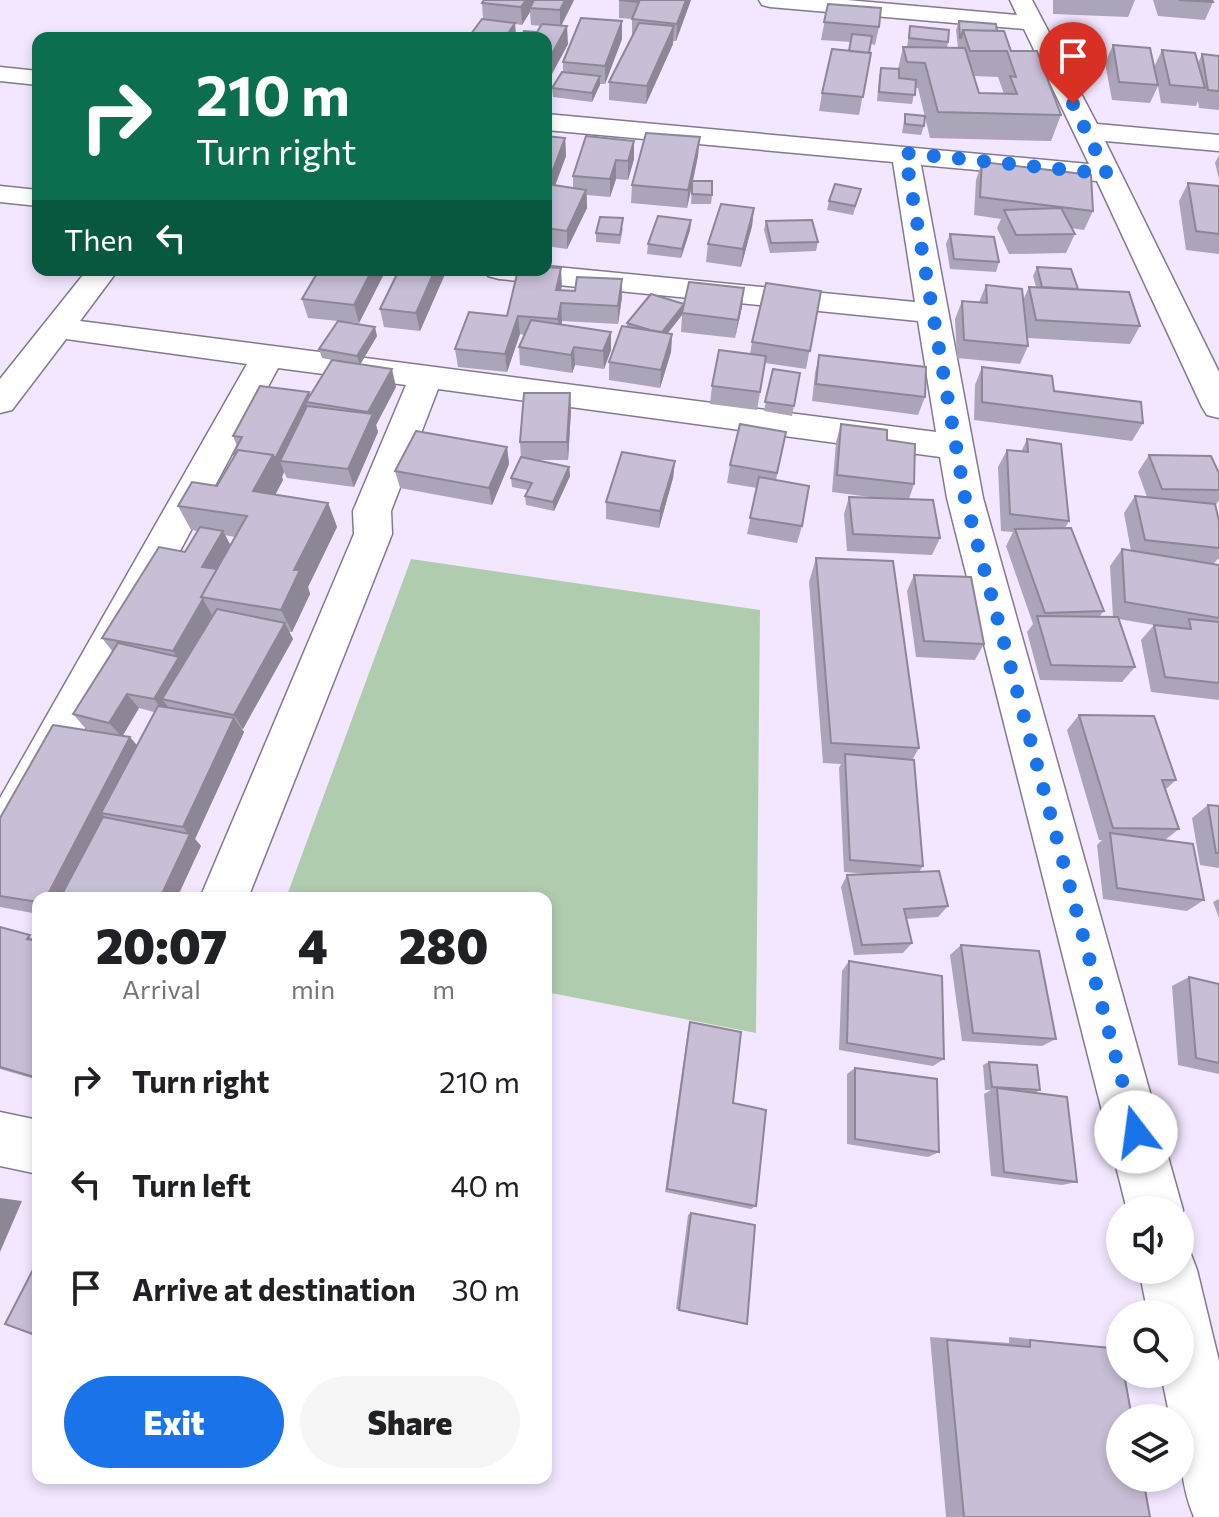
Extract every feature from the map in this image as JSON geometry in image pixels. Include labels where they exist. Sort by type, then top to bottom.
[{"type":"street","points":[[770,0],[1025,11],[1087,131],[1219,407]]},
{"type":"street","points":[[0,74],[32,77]]},
{"type":"street","points":[[552,123],[1107,174]]},
{"type":"street","points":[[1087,131],[1219,143]]},
{"type":"street","points":[[905,153],[965,498],[1151,1196]]},
{"type":"street","points":[[0,194],[32,197]]},
{"type":"street","points":[[552,275],[933,313]]},
{"type":"street","points":[[0,402],[98,276]]},
{"type":"street","points":[[57,328],[956,447]]},
{"type":"street","points":[[0,842],[268,356]]},
{"type":"street","points":[[226,892],[373,534],[372,511],[426,377]]},
{"type":"street","points":[[0,1139],[32,1146]]},
{"type":"street","points":[[1194,1386],[1219,1499]]},
{"type":"green space","points":[[411,559],[760,610],[756,1033],[552,993],[552,892],[288,892]]},
{"type":"building","points":[[484,0],[526,0],[521,7],[482,3]]},
{"type":"building","points":[[534,0],[565,0],[560,10],[530,8]]},
{"type":"building","points":[[619,0],[686,0],[677,24],[632,19],[639,2]]},
{"type":"building","points":[[828,4],[881,8],[879,27],[824,22]]},
{"type":"building","points":[[581,18],[622,21],[605,66],[563,62]]},
{"type":"building","points":[[482,19],[515,23],[509,32],[472,32]]},
{"type":"building","points":[[959,21],[996,24],[997,31],[963,30],[960,38]]},
{"type":"building","points":[[639,23],[674,26],[647,86],[609,82]]},
{"type":"building","points":[[542,24],[567,26],[552,54],[552,32],[537,32]]},
{"type":"building","points":[[910,26],[949,30],[948,42],[909,38]]},
{"type":"building","points":[[963,30],[1004,31],[1011,51],[1037,51],[1061,115],[938,112],[925,63],[907,62],[903,47],[965,48],[979,93],[1017,94],[1010,76],[1016,77],[1007,51],[970,51]]},
{"type":"building","points":[[852,34],[872,36],[869,53],[849,51]]},
{"type":"building","points":[[1113,45],[1150,48],[1158,85],[1119,82]]},
{"type":"building","points":[[832,49],[871,53],[863,97],[822,93]]},
{"type":"building","points":[[1162,50],[1195,53],[1205,88],[1170,85]]},
{"type":"building","points":[[1202,54],[1219,56],[1219,91],[1208,90]]},
{"type":"building","points":[[881,68],[899,69],[899,78],[916,80],[915,95],[879,92]]},
{"type":"building","points":[[562,72],[600,76],[592,93],[552,88]]},
{"type":"building","points":[[905,114],[925,116],[924,126],[905,124]]},
{"type":"building","points":[[646,133],[700,137],[688,190],[632,185]]},
{"type":"building","points":[[586,136],[634,141],[628,161],[616,160],[610,179],[573,176]]},
{"type":"building","points":[[552,137],[565,138],[552,172]]},
{"type":"building","points":[[982,162],[1091,175],[1093,211],[980,197]]},
{"type":"building","points":[[692,181],[712,181],[712,195],[692,194]]},
{"type":"building","points":[[1188,183],[1219,186],[1219,234],[1196,231]]},
{"type":"building","points":[[835,184],[861,189],[855,206],[829,201]]},
{"type":"building","points":[[552,185],[586,190],[567,231],[552,229]]},
{"type":"building","points":[[721,204],[754,208],[743,249],[708,244]]},
{"type":"building","points":[[1061,208],[1075,234],[1016,235],[1004,210]]},
{"type":"building","points":[[658,216],[691,220],[682,249],[648,244]]},
{"type":"building","points":[[600,217],[623,218],[620,235],[596,233]]},
{"type":"building","points":[[812,220],[818,242],[771,243],[766,221]]},
{"type":"building","points":[[950,234],[994,237],[999,262],[954,259]]},
{"type":"building","points":[[552,267],[561,268],[556,290],[575,291],[577,277],[622,279],[618,306],[561,303],[558,319],[518,316],[505,354],[455,349],[469,312],[507,316],[517,276],[552,276]]},
{"type":"building","points":[[1037,267],[1071,269],[1078,289],[1042,287]]},
{"type":"building","points":[[315,276],[369,276],[354,305],[302,299]]},
{"type":"building","points":[[396,276],[432,276],[416,313],[380,309]]},
{"type":"building","points":[[689,282],[744,288],[738,320],[682,313]]},
{"type":"building","points":[[766,283],[821,291],[810,351],[752,342]]},
{"type":"building","points":[[986,285],[1022,289],[1028,346],[964,340],[962,301],[987,303]]},
{"type":"building","points":[[1029,287],[1129,292],[1140,326],[1036,320]]},
{"type":"building","points":[[651,294],[684,304],[662,332],[627,323]]},
{"type":"building","points":[[531,320],[611,332],[603,351],[574,347],[571,355],[519,347]]},
{"type":"building","points":[[338,321],[375,327],[357,356],[319,349]]},
{"type":"building","points":[[622,326],[672,334],[661,370],[609,362]]},
{"type":"building","points":[[719,350],[766,356],[760,392],[712,386]]},
{"type":"building","points":[[819,355],[926,367],[925,397],[816,384]]},
{"type":"building","points":[[332,360],[392,369],[368,412],[306,402]]},
{"type":"building","points":[[982,367],[1052,376],[1054,391],[1141,402],[1143,423],[982,402]]},
{"type":"building","points":[[773,369],[800,373],[794,406],[765,402]]},
{"type":"building","points":[[260,386],[309,392],[275,459],[273,455],[238,450],[233,454],[242,437],[233,436]]},
{"type":"building","points":[[524,393],[570,393],[567,442],[520,442]]},
{"type":"building","points":[[307,406],[373,414],[348,469],[280,461]]},
{"type":"building","points":[[740,424],[786,432],[777,473],[730,465]]},
{"type":"building","points":[[841,424],[887,430],[887,440],[915,444],[914,484],[837,475]]},
{"type":"building","points":[[416,431],[507,447],[489,488],[395,471]]},
{"type":"building","points":[[1027,439],[1061,444],[1069,521],[1010,514],[1007,450],[1028,452]]},
{"type":"building","points":[[238,450],[273,455],[253,491],[328,503],[294,570],[300,570],[281,610],[201,597],[247,516],[178,506],[192,482],[217,486]]},
{"type":"building","points":[[622,452],[675,461],[660,511],[606,502]]},
{"type":"building","points":[[1149,455],[1211,456],[1219,473],[1219,490],[1162,489]]},
{"type":"building","points":[[521,457],[569,467],[553,502],[525,496],[532,483],[511,478]]},
{"type":"building","points":[[759,477],[809,486],[802,526],[750,518]]},
{"type":"building","points":[[1135,496],[1215,504],[1219,521],[1219,548],[1145,540]]},
{"type":"building","points":[[849,497],[933,500],[940,538],[853,534]]},
{"type":"building","points":[[200,527],[223,531],[202,567],[217,569],[173,651],[102,638],[159,547],[185,552]]},
{"type":"building","points":[[1071,528],[1104,611],[1045,613],[1015,529]]},
{"type":"building","points":[[1122,549],[1219,565],[1219,618],[1125,602]]},
{"type":"building","points":[[816,558],[893,561],[919,748],[831,743]]},
{"type":"building","points":[[914,575],[971,577],[984,644],[924,641]]},
{"type":"building","points":[[217,609],[285,623],[234,715],[162,699]]},
{"type":"building","points":[[1037,616],[1118,617],[1135,667],[1051,665]]},
{"type":"building","points":[[1189,619],[1219,622],[1219,683],[1165,677],[1154,625],[1191,629]]},
{"type":"building","points":[[118,643],[179,657],[154,699],[127,694],[109,723],[73,714]]},
{"type":"building","points":[[158,706],[234,718],[183,827],[101,813]]},
{"type":"building","points":[[1079,715],[1154,716],[1176,780],[1162,780],[1179,829],[1113,828]]},
{"type":"building","points":[[53,725],[130,737],[49,892],[32,892],[32,901],[0,896],[0,818]]},
{"type":"building","points":[[845,754],[914,760],[923,866],[850,860]]},
{"type":"building","points":[[1208,805],[1219,806],[1219,853],[1216,853]]},
{"type":"building","points":[[103,817],[190,834],[163,892],[63,892]]},
{"type":"building","points":[[1110,833],[1193,844],[1204,900],[1117,888]]},
{"type":"building","points":[[939,871],[948,906],[904,909],[912,943],[862,945],[847,875]]},
{"type":"building","points":[[0,927],[30,935],[27,939],[32,940],[32,1076],[0,1067]]},
{"type":"building","points":[[961,945],[1039,951],[1056,1039],[973,1033]]},
{"type":"building","points":[[849,961],[942,976],[944,1059],[847,1043]]},
{"type":"building","points":[[1189,977],[1219,984],[1219,1063],[1196,1058]]},
{"type":"building","points":[[690,1022],[741,1032],[733,1103],[766,1110],[756,1206],[667,1189]]},
{"type":"building","points":[[989,1062],[1037,1065],[1040,1090],[992,1087]]},
{"type":"building","points":[[855,1068],[937,1079],[939,1152],[855,1139]]},
{"type":"building","points":[[997,1088],[1067,1097],[1077,1182],[1004,1172]]},
{"type":"building","points":[[691,1213],[755,1225],[747,1324],[679,1310]]},
{"type":"building","points":[[32,1272],[32,1334],[5,1324]]},
{"type":"building","points":[[947,1340],[1030,1347],[1030,1340],[1106,1348],[1106,1388],[1127,1388],[1129,1404],[1106,1404],[1106,1492],[1146,1492],[1150,1517],[964,1517]]},
{"type":"route","points":[[1073,104],[1107,174],[905,153],[965,498],[1136,1132]]}]
